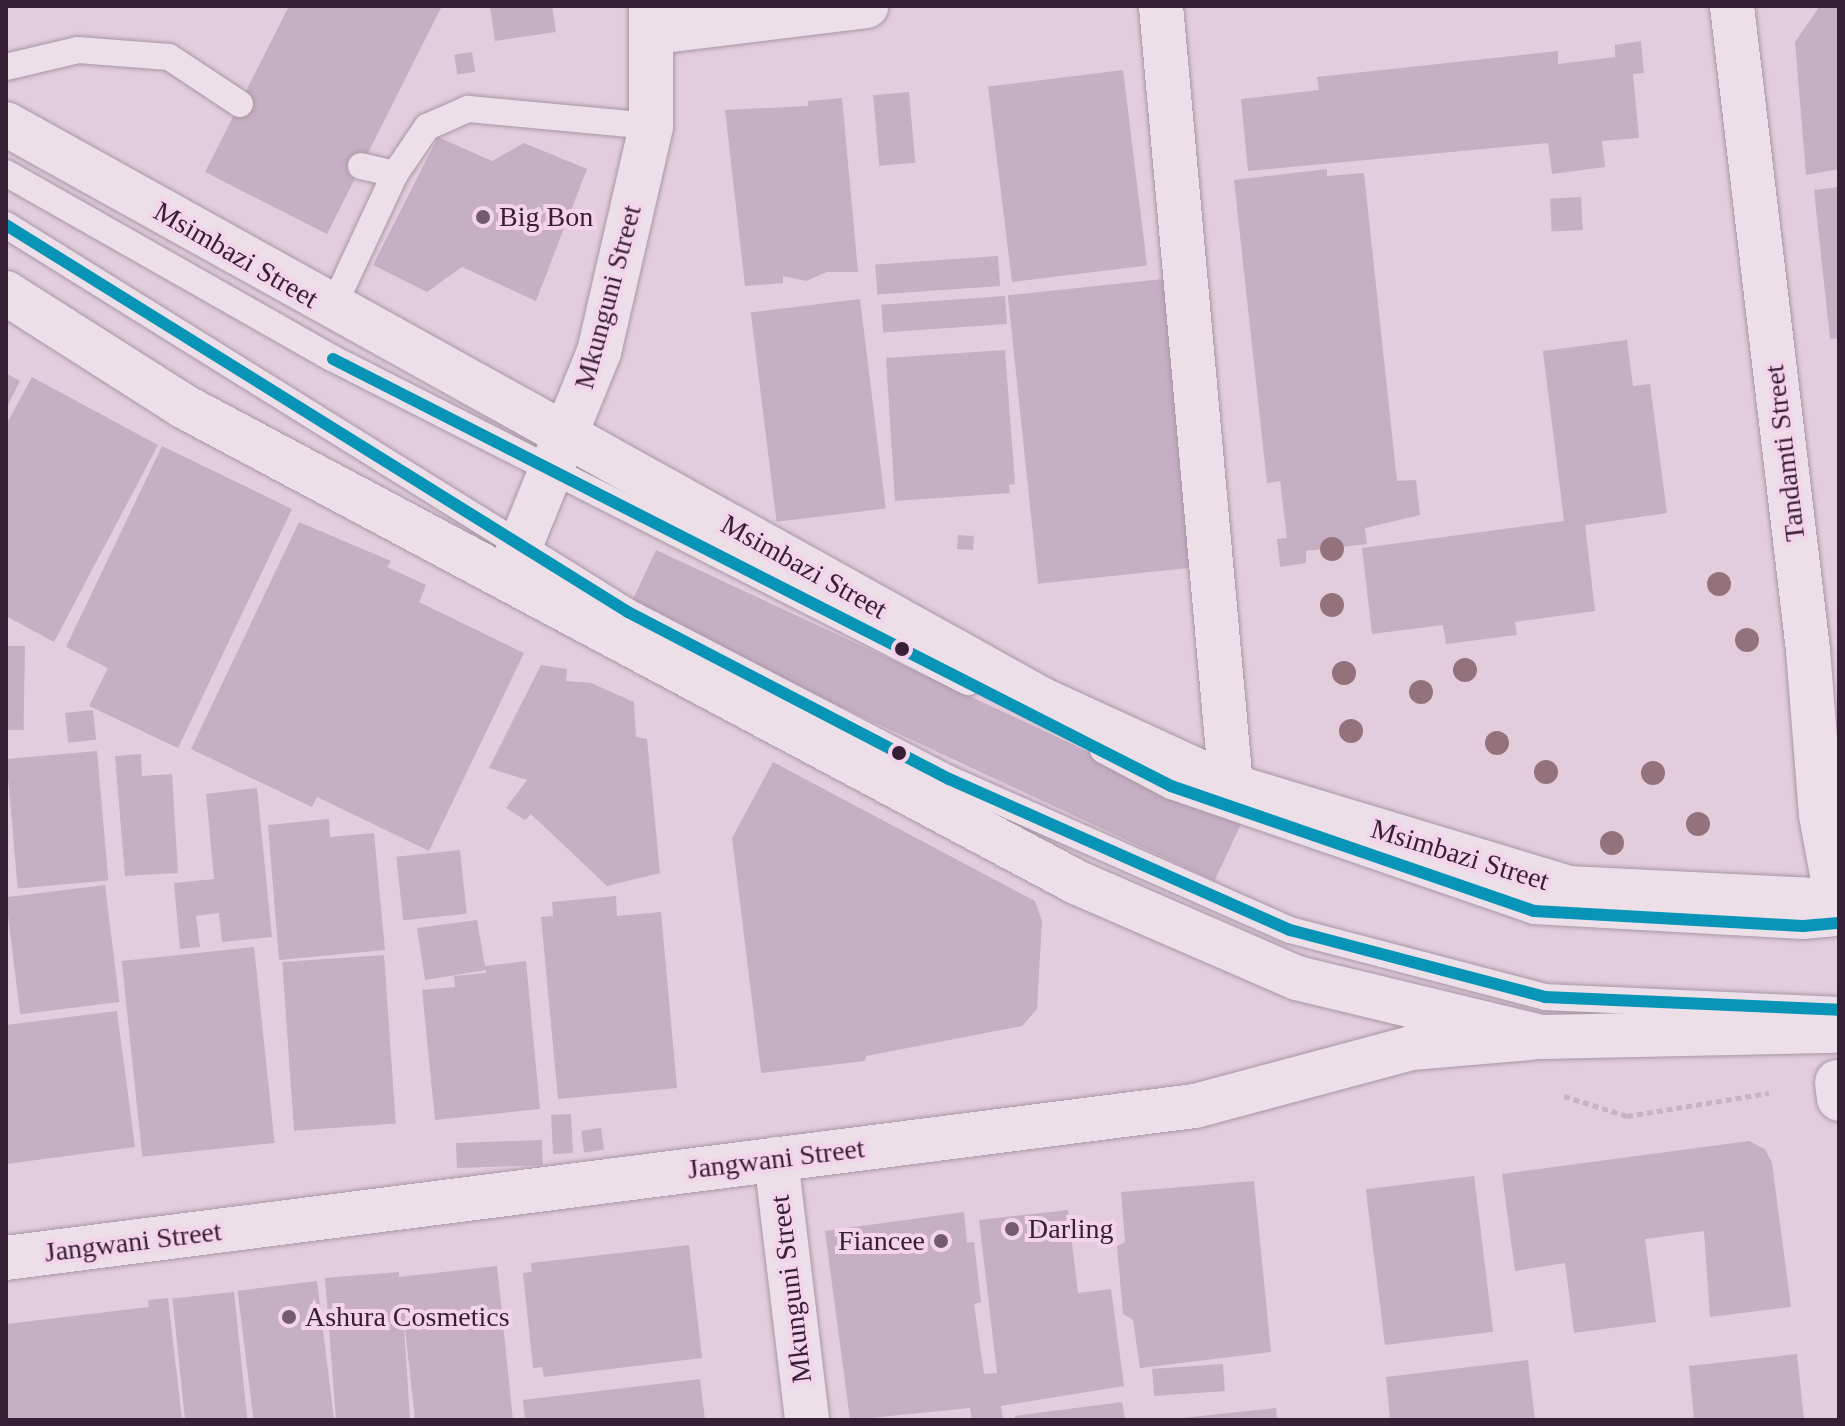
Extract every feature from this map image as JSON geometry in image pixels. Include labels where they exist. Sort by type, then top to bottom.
[{"type":"street","points":[[653,19],[866,6]]},
{"type":"street","points":[[1161,6],[1231,786]]},
{"type":"street","name":"Tandamti Street","points":[[1732,6],[1830,813],[1838,908]]},
{"type":"street","name":"Mkunguni Street","points":[[515,562],[561,454],[599,352],[651,126],[653,19]]},
{"type":"street","name":"Msimbazi Street","points":[[6,124],[332,309],[561,454],[1045,701],[1231,786],[1569,888],[1838,908]]},
{"type":"street","points":[[6,293],[185,407],[515,562],[1076,882],[1297,978],[1541,1037],[1839,1031]]},
{"type":"street","name":"Jangwani Street","points":[[6,1258],[1195,1106],[1412,1048],[1541,1037]]},
{"type":"street","name":"Mkunguni Street","points":[[776,1159],[807,1420]]},
{"type":"lane","points":[[6,67],[78,50],[169,57],[240,104]]},
{"type":"lane","points":[[332,309],[395,174],[427,127],[468,109],[651,126]]},
{"type":"lane","points":[[361,166],[395,174]]},
{"type":"lane","points":[[6,173],[332,358],[561,454],[1171,786],[1534,911],[1803,926],[1838,908]]},
{"type":"lane","points":[[6,225],[515,562],[628,612],[936,772],[1290,930],[1545,997],[1839,1010]]},
{"type":"building","points":[[289,6],[442,6],[327,234],[205,172]]},
{"type":"building","points":[[490,6],[552,6],[556,32],[495,41]]},
{"type":"building","points":[[1820,6],[1839,6],[1839,169],[1806,175],[1795,42]]},
{"type":"building","points":[[1641,41],[1644,73],[1633,74],[1639,138],[1602,141],[1605,167],[1552,174],[1548,143],[1248,171],[1241,99],[1319,90],[1317,77],[1558,51],[1558,64],[1615,57],[1615,45]]},
{"type":"building","points":[[472,52],[475,72],[457,75],[454,55]]},
{"type":"building","points":[[1123,70],[1147,266],[1012,282],[988,87]]},
{"type":"building","points":[[909,92],[915,163],[879,166],[873,95]]},
{"type":"building","points":[[842,98],[858,272],[827,272],[806,281],[783,276],[783,283],[745,286],[725,110],[808,106],[808,101]]},
{"type":"building","name":"Big Bon","points":[[438,137],[492,161],[524,143],[587,169],[536,301],[462,267],[427,292],[373,265]]},
{"type":"building","points":[[1327,169],[1327,176],[1364,173],[1397,481],[1416,480],[1420,515],[1365,528],[1367,544],[1306,551],[1306,563],[1280,567],[1277,539],[1287,538],[1280,481],[1267,483],[1234,180]]},
{"type":"building","points":[[1839,187],[1839,338],[1830,339],[1814,190]]},
{"type":"building","points":[[1581,197],[1583,230],[1552,232],[1550,199]]},
{"type":"building","points":[[998,256],[1000,286],[877,295],[875,265]]},
{"type":"building","points":[[1163,279],[1193,567],[1038,584],[1008,295]]},
{"type":"building","points":[[1005,296],[1007,324],[883,333],[881,305]]},
{"type":"building","points":[[860,299],[886,508],[777,522],[751,312]]},
{"type":"building","points":[[1627,340],[1633,386],[1650,384],[1667,513],[1585,525],[1595,611],[1515,622],[1517,635],[1446,644],[1443,625],[1372,634],[1362,548],[1564,521],[1543,351]]},
{"type":"building","points":[[1005,350],[1015,484],[1009,485],[1010,493],[895,501],[886,358]]},
{"type":"building","points":[[6,373],[20,381],[6,409]]},
{"type":"building","points":[[32,377],[158,445],[54,642],[6,616],[6,425]]},
{"type":"building","points":[[162,446],[292,509],[178,748],[89,706],[108,668],[66,647]]},
{"type":"building","points":[[299,522],[391,561],[387,567],[426,585],[419,602],[524,653],[429,851],[317,797],[312,807],[191,749]]},
{"type":"building","points":[[958,535],[974,536],[973,550],[957,549]]},
{"type":"building","points":[[656,550],[1241,823],[1214,881],[629,608]]},
{"type":"building","points":[[6,646],[25,646],[24,730],[6,730]]},
{"type":"building","points":[[541,665],[567,669],[566,681],[591,683],[634,702],[636,737],[647,739],[660,873],[607,886],[531,814],[525,820],[506,808],[527,780],[489,768]]},
{"type":"building","points":[[93,710],[96,740],[68,743],[65,713]]},
{"type":"building","points":[[97,751],[108,881],[18,888],[6,759]]},
{"type":"building","points":[[141,754],[142,776],[172,774],[178,873],[125,876],[115,756]]},
{"type":"building","points":[[773,762],[1035,901],[1042,921],[1037,1009],[1022,1026],[866,1056],[865,1061],[761,1073],[732,838]]},
{"type":"building","points":[[257,788],[272,937],[222,942],[219,913],[196,916],[200,947],[180,949],[174,883],[214,879],[206,794]]},
{"type":"building","points":[[329,819],[330,837],[374,833],[385,950],[279,960],[268,825]]},
{"type":"building","points":[[460,850],[467,914],[403,920],[396,857]]},
{"type":"building","points":[[105,885],[119,1002],[20,1014],[6,897]]},
{"type":"building","points":[[616,896],[617,916],[661,912],[677,1088],[558,1099],[541,917],[553,916],[552,902]]},
{"type":"building","points":[[477,920],[485,966],[526,961],[540,1109],[435,1120],[422,990],[455,987],[454,976],[486,973],[486,970],[425,980],[417,928]]},
{"type":"building","points":[[254,947],[275,1143],[142,1157],[122,961]]},
{"type":"building","points":[[384,955],[396,1124],[294,1131],[282,962]]},
{"type":"building","points":[[117,1011],[135,1147],[6,1164],[6,1025]]},
{"type":"building","points":[[571,1114],[573,1153],[553,1154],[551,1115]]},
{"type":"building","points":[[601,1128],[604,1150],[584,1153],[581,1131]]},
{"type":"building","points":[[542,1140],[543,1165],[457,1168],[456,1143]]},
{"type":"building","points":[[1749,1141],[1765,1149],[1772,1163],[1791,1307],[1710,1317],[1704,1231],[1645,1239],[1656,1322],[1574,1333],[1565,1263],[1515,1271],[1502,1174]]},
{"type":"building","points":[[1474,1176],[1493,1332],[1385,1345],[1366,1189]]},
{"type":"building","points":[[1254,1181],[1271,1352],[1140,1368],[1133,1320],[1123,1314],[1117,1246],[1125,1242],[1121,1192]]},
{"type":"building","points":[[1068,1210],[1078,1293],[1111,1289],[1124,1386],[1001,1406],[1003,1420],[972,1420],[970,1408],[850,1420],[825,1231],[964,1212],[967,1243],[974,1242],[981,1302],[974,1304],[984,1374],[997,1373],[979,1220]]},
{"type":"building","points":[[689,1245],[702,1358],[544,1377],[542,1367],[533,1368],[523,1273],[532,1272],[531,1263]]},
{"type":"building","points":[[497,1266],[513,1420],[415,1420],[403,1310],[410,1420],[336,1420],[325,1278],[399,1272],[399,1277]]},
{"type":"building","points":[[317,1281],[334,1420],[253,1420],[238,1291]]},
{"type":"building","points":[[234,1292],[247,1420],[185,1420],[172,1298]]},
{"type":"building","points":[[168,1298],[182,1420],[6,1420],[6,1324],[149,1307],[148,1300]]},
{"type":"building","points":[[1797,1354],[1804,1420],[1694,1420],[1689,1366]]},
{"type":"building","points":[[1528,1360],[1535,1420],[1390,1420],[1386,1377]]},
{"type":"building","points":[[1223,1364],[1225,1391],[1154,1396],[1152,1369]]},
{"type":"building","points":[[700,1379],[705,1420],[525,1420],[523,1400]]},
{"type":"building","points":[[1122,1402],[1125,1420],[1015,1420],[1015,1416]]},
{"type":"building","points":[[1276,1408],[1277,1420],[1182,1420],[1182,1418]]},
{"type":"transit line","points":[[6,225],[628,612],[949,779],[1290,930],[1545,997],[1839,1010]]},
{"type":"transit line","points":[[333,359],[1171,786],[1534,911],[1803,926],[1839,923]]},
{"type":"place","name":"Big Bon","points":[[483,217]]},
{"type":"place","name":"Darling","points":[[1012,1229]]},
{"type":"place","name":"Fiancee","points":[[941,1241]]},
{"type":"place","name":"Ashura Cosmetics","points":[[289,1317]]}]
